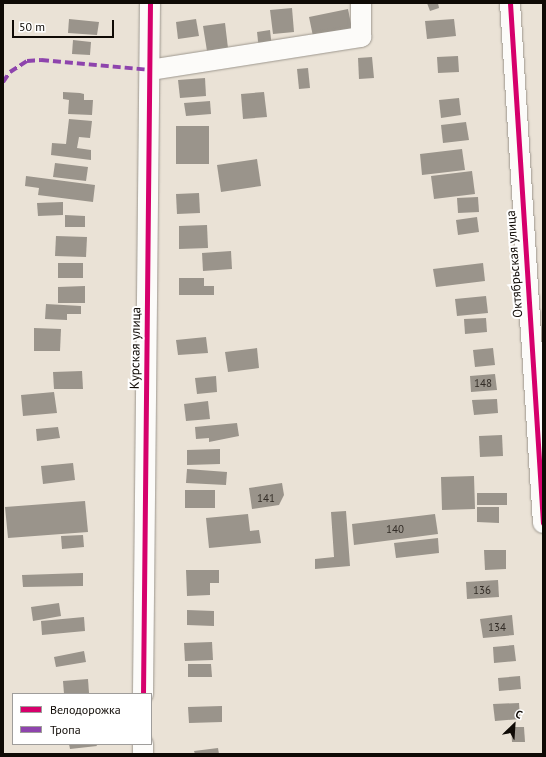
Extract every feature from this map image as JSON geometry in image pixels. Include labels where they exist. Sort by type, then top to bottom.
[{"type":"street","name":"Курская улица","points":[[143,693],[150,3]]},
{"type":"street","points":[[150,70],[361,37],[361,3]]},
{"type":"street","name":"Октябрьская улица","points":[[510,3],[543,523]]},
{"type":"building","points":[[427,3],[438,3],[439,8],[430,11]]},
{"type":"building","points":[[292,8],[294,32],[273,34],[270,10]]},
{"type":"building","points":[[348,9],[352,29],[314,41],[309,17]]},
{"type":"building","points":[[69,19],[99,22],[97,35],[68,33]]},
{"type":"building","points":[[196,19],[199,36],[178,39],[176,22]]},
{"type":"building","points":[[454,19],[456,36],[427,39],[425,21]]},
{"type":"building","points":[[225,23],[228,48],[207,51],[203,26]]},
{"type":"building","points":[[270,30],[272,48],[259,50],[257,32]]},
{"type":"building","points":[[73,40],[91,42],[90,55],[72,54]]},
{"type":"building","points":[[458,56],[459,72],[438,73],[437,57]]},
{"type":"building","points":[[372,57],[374,78],[359,79],[358,58]]},
{"type":"building","points":[[308,68],[310,88],[299,89],[297,69]]},
{"type":"building","points":[[205,78],[206,96],[180,98],[178,80]]},
{"type":"building","points":[[63,92],[84,94],[84,100],[93,100],[92,115],[68,114],[69,100],[63,99]]},
{"type":"building","points":[[264,92],[267,117],[243,119],[241,94]]},
{"type":"building","points":[[459,98],[461,115],[441,118],[439,100]]},
{"type":"building","points":[[210,101],[211,114],[186,116],[184,103]]},
{"type":"building","points":[[69,119],[92,121],[90,138],[79,137],[77,148],[91,150],[91,160],[51,155],[52,143],[66,144]]},
{"type":"building","points":[[466,122],[469,140],[443,143],[441,125]]},
{"type":"building","points":[[176,126],[209,126],[209,164],[176,164]]},
{"type":"building","points":[[462,149],[465,170],[422,175],[420,154]]},
{"type":"building","points":[[257,159],[261,186],[221,192],[217,165]]},
{"type":"building","points":[[55,163],[88,167],[86,181],[53,177]]},
{"type":"building","points":[[472,171],[475,194],[434,199],[431,176]]},
{"type":"building","points":[[26,176],[95,185],[93,202],[38,195],[39,188],[25,186]]},
{"type":"building","points":[[199,193],[200,213],[177,214],[176,194]]},
{"type":"building","points":[[478,197],[479,212],[458,213],[457,198]]},
{"type":"building","points":[[63,202],[63,215],[38,216],[37,203]]},
{"type":"building","points":[[65,215],[85,216],[85,227],[65,227]]},
{"type":"building","points":[[477,217],[479,232],[458,235],[456,220]]},
{"type":"building","points":[[207,225],[208,248],[179,249],[179,226]]},
{"type":"building","points":[[56,236],[87,237],[86,257],[55,256]]},
{"type":"building","points":[[231,251],[232,269],[203,271],[202,253]]},
{"type":"building","points":[[58,263],[83,263],[83,278],[58,278]]},
{"type":"building","points":[[483,263],[485,281],[436,287],[433,269]]},
{"type":"building","points":[[179,278],[204,278],[204,286],[214,286],[214,295],[179,295]]},
{"type":"building","points":[[85,286],[85,303],[58,303],[58,287]]},
{"type":"building","points":[[486,296],[488,313],[457,316],[455,299]]},
{"type":"building","points":[[46,304],[81,306],[81,314],[67,314],[67,320],[45,319]]},
{"type":"building","points":[[486,318],[487,332],[465,334],[464,319]]},
{"type":"building","points":[[34,328],[61,329],[60,351],[34,351]]},
{"type":"building","points":[[206,337],[208,353],[178,355],[176,340]]},
{"type":"building","points":[[257,348],[259,368],[228,372],[225,352]]},
{"type":"building","points":[[493,348],[495,365],[475,367],[473,350]]},
{"type":"building","points":[[82,371],[83,389],[54,389],[53,372]]},
{"type":"building","points":[[495,374],[497,390],[471,392],[470,376]]},
{"type":"building","points":[[216,376],[217,392],[197,394],[195,378]]},
{"type":"building","points":[[54,392],[57,413],[23,416],[21,395]]},
{"type":"building","points":[[497,399],[498,413],[474,415],[472,400]]},
{"type":"building","points":[[208,401],[210,419],[186,421],[184,404]]},
{"type":"building","points":[[237,423],[239,436],[209,442],[209,438],[196,439],[195,427]]},
{"type":"building","points":[[58,427],[60,438],[37,441],[36,429]]},
{"type":"building","points":[[502,435],[503,456],[480,457],[479,436]]},
{"type":"building","points":[[220,449],[220,464],[187,465],[187,450]]},
{"type":"building","points":[[73,463],[75,480],[43,484],[41,466]]},
{"type":"building","points":[[187,469],[227,472],[226,485],[186,483]]},
{"type":"building","points":[[474,476],[475,509],[442,510],[441,477]]},
{"type":"building","points":[[282,483],[284,495],[279,505],[252,509],[249,488]]},
{"type":"building","points":[[185,490],[215,490],[215,508],[185,508]]},
{"type":"building","points":[[477,493],[507,493],[507,505],[477,505]]},
{"type":"building","points":[[85,501],[88,532],[8,538],[5,507]]},
{"type":"building","points":[[477,507],[499,507],[499,523],[477,522]]},
{"type":"building","points":[[346,511],[350,566],[315,569],[315,559],[334,557],[331,512]]},
{"type":"building","points":[[248,514],[250,531],[259,530],[261,543],[209,548],[206,518]]},
{"type":"building","points":[[435,514],[438,534],[354,545],[352,524]]},
{"type":"building","points":[[83,535],[84,547],[62,549],[61,536]]},
{"type":"building","points":[[438,538],[439,553],[396,558],[394,543]]},
{"type":"building","points":[[484,550],[506,550],[506,569],[485,570]]},
{"type":"building","points":[[186,570],[219,570],[219,583],[210,583],[210,595],[187,596]]},
{"type":"building","points":[[83,573],[83,586],[23,587],[22,575]]},
{"type":"building","points":[[498,580],[499,597],[467,599],[466,582]]},
{"type":"building","points":[[59,603],[61,616],[33,621],[31,607]]},
{"type":"building","points":[[187,610],[214,611],[214,626],[187,625]]},
{"type":"building","points":[[512,615],[514,635],[483,638],[480,619]]},
{"type":"building","points":[[84,617],[85,631],[42,635],[41,621]]},
{"type":"building","points":[[212,642],[213,660],[185,661],[184,643]]},
{"type":"building","points":[[514,645],[516,661],[494,663],[493,647]]},
{"type":"building","points":[[84,651],[86,662],[56,667],[54,657]]},
{"type":"building","points":[[188,664],[211,664],[212,677],[188,677]]},
{"type":"building","points":[[520,676],[521,689],[499,691],[498,678]]},
{"type":"building","points":[[88,679],[89,693],[64,693],[63,681]]},
{"type":"building","points":[[519,703],[520,719],[495,721],[493,704]]},
{"type":"building","points":[[222,706],[222,722],[189,723],[188,707]]},
{"type":"building","points":[[511,727],[524,727],[525,742],[512,742]]},
{"type":"building","points":[[69,745],[97,746],[70,749]]},
{"type":"building","points":[[218,748],[219,754],[195,754],[194,751]]},
{"type":"marked path","points":[[3,82],[10,72],[27,61],[41,60],[150,70]]},
{"type":"cycle path","points":[[143,693],[150,3]]},
{"type":"cycle path","points":[[510,3],[543,523]]}]
